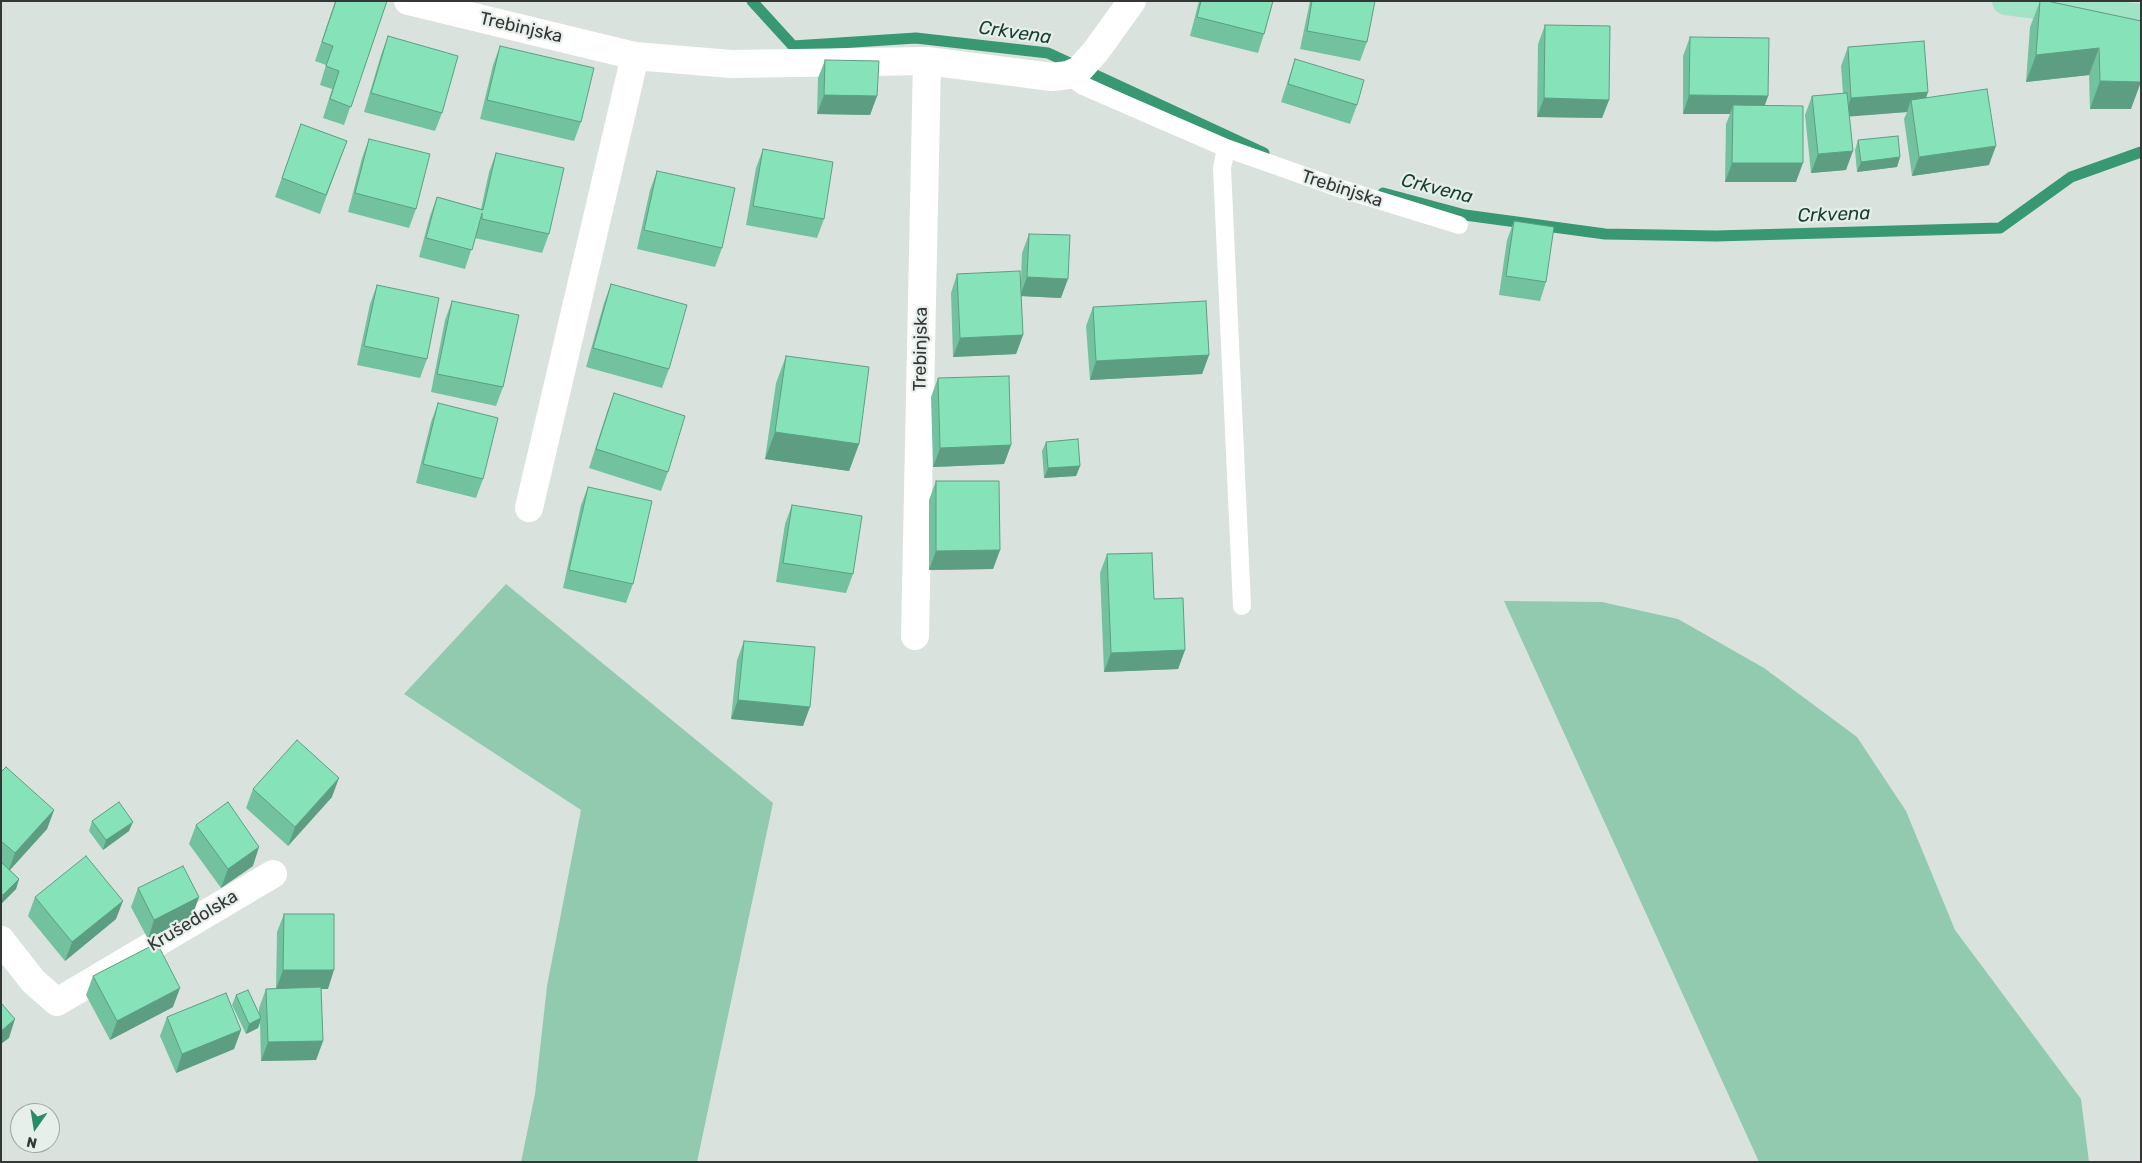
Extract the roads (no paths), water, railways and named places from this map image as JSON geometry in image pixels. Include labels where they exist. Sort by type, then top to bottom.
[{"type":"main road","points":[[2006,1],[2136,15]]},
{"type":"street","name":"Trebinjska","points":[[408,1],[635,56],[731,64],[927,61],[1052,77],[1081,65]]},
{"type":"street","points":[[1081,65],[1132,1]]},
{"type":"street","points":[[529,508],[635,56]]},
{"type":"street","name":"Trebinjska","points":[[916,636],[927,61]]},
{"type":"street","name":"Krušedolska","points":[[1,940],[33,981],[57,1002],[273,874]]},
{"type":"lane","name":"Trebinjska","points":[[1081,65],[1092,90],[1226,148],[1339,188],[1459,225]]},
{"type":"lane","points":[[1226,148],[1222,168],[1242,606]]},
{"type":"waterway","name":"Crkvena","points":[[752,1],[793,46],[916,38],[1048,53],[1264,153]]},
{"type":"waterway","name":"Crkvena","points":[[1383,193],[1465,215],[1605,234],[1716,236],[2000,228],[2071,177],[2141,152]]}]
